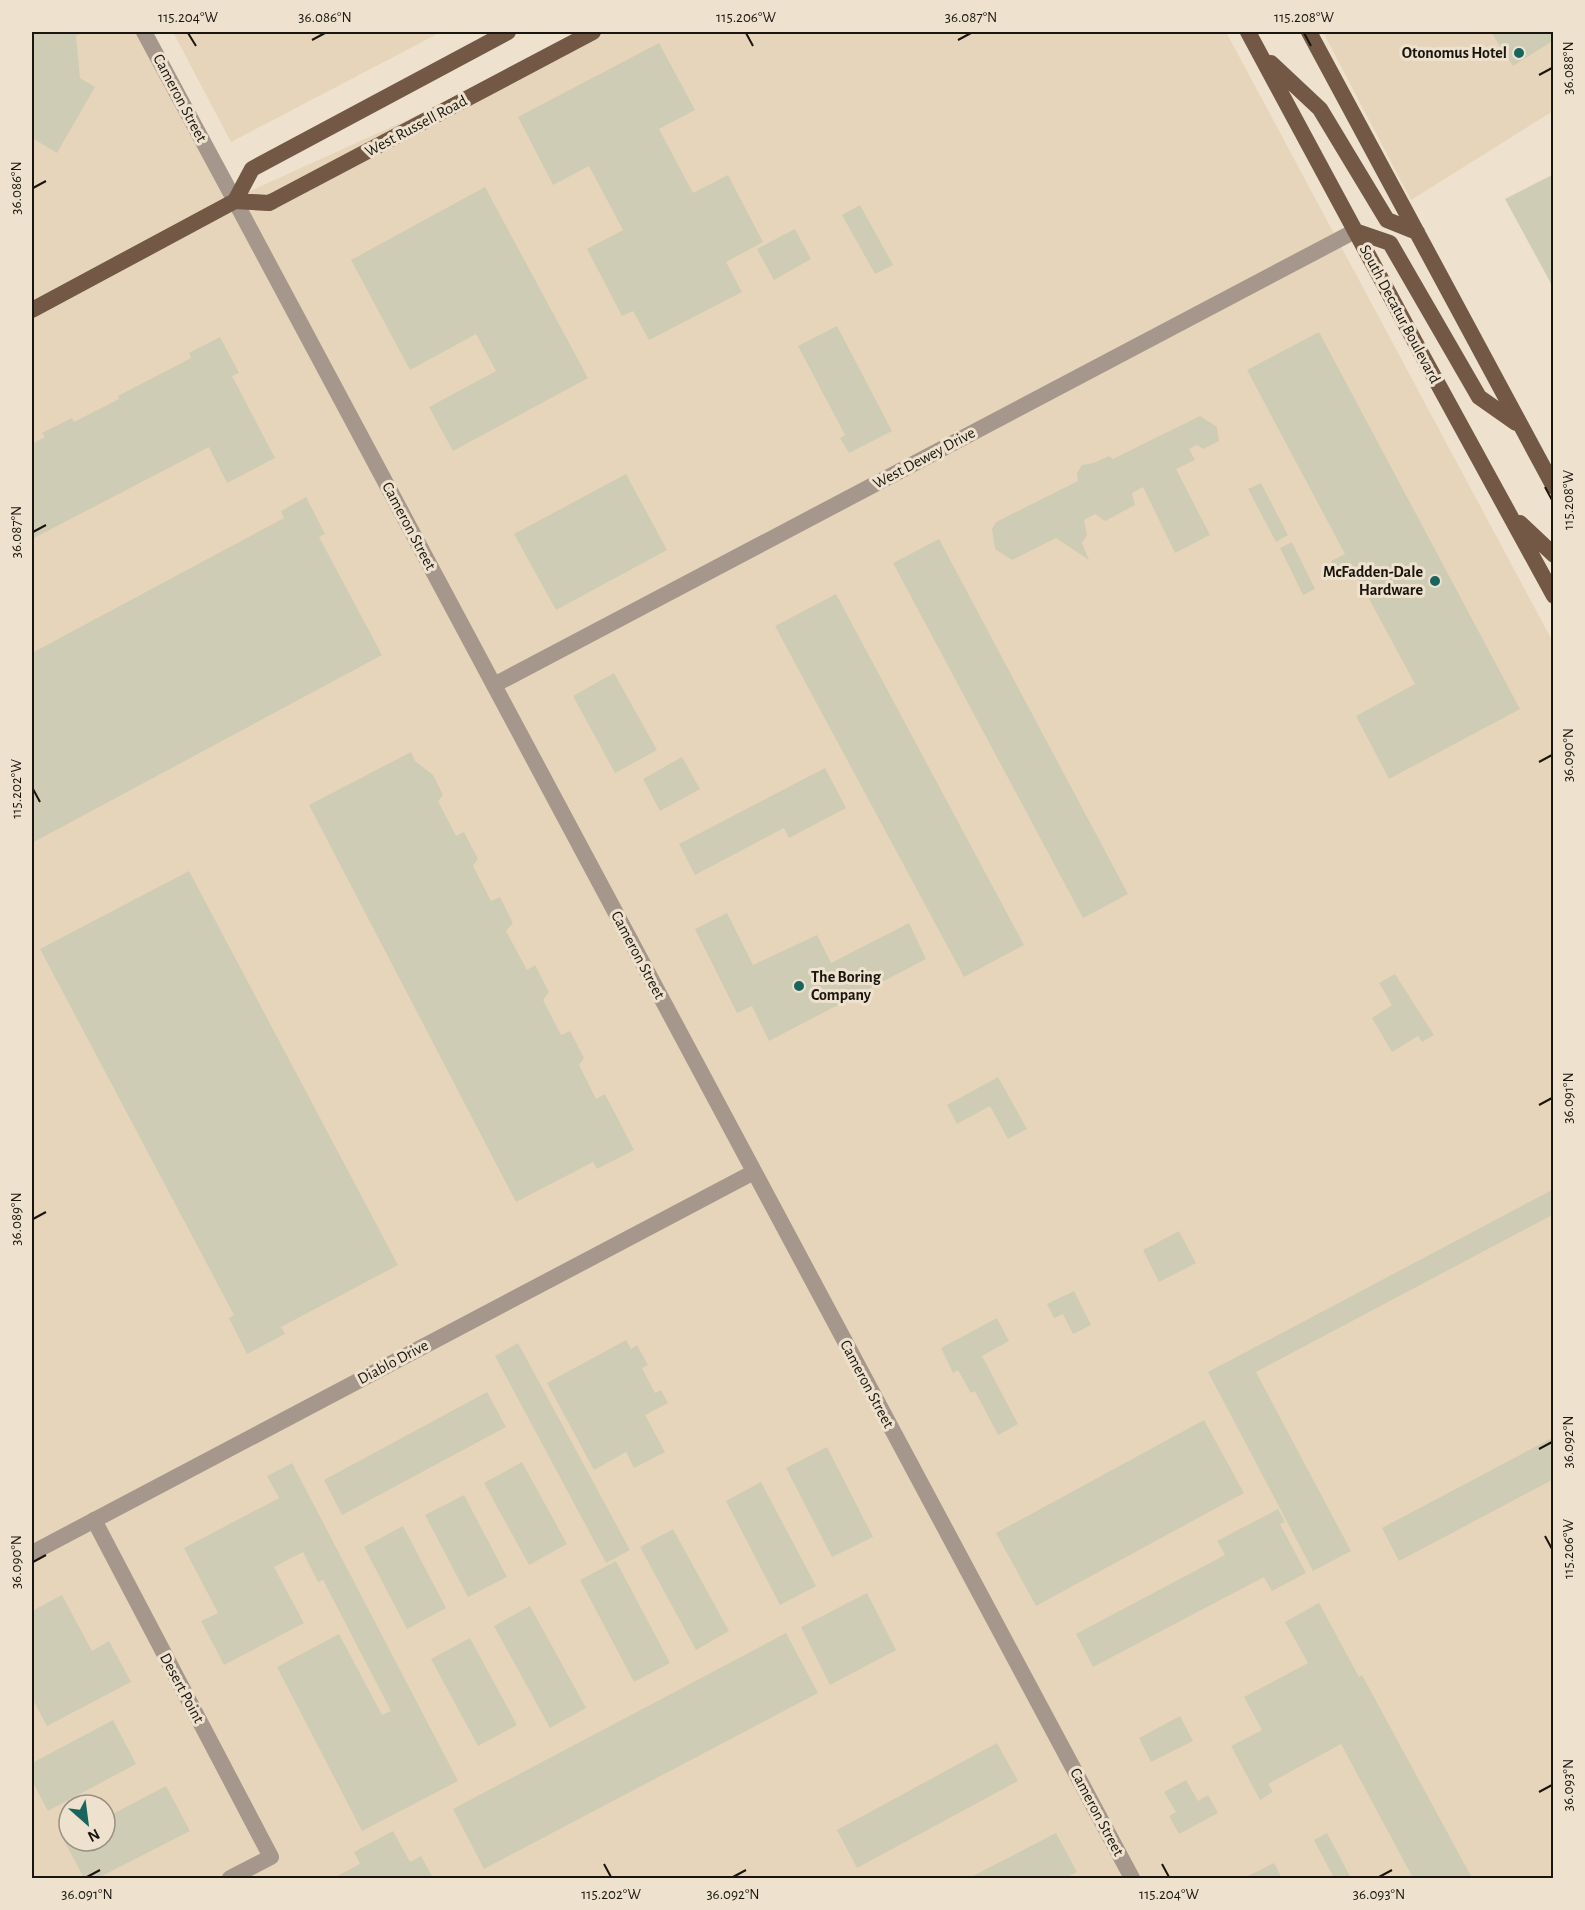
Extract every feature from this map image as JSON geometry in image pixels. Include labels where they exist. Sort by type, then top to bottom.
[{"type":"main road","points":[[32,310],[235,201],[252,169],[508,32]]},
{"type":"main road","name":"West Russell Road","points":[[235,201],[269,203],[593,32]]},
{"type":"main road","name":"South Decatur Boulevard","points":[[1248,32],[1554,596]]},
{"type":"main road","points":[[1309,32],[1554,487]]},
{"type":"main road","points":[[1259,52],[1320,109],[1387,220],[1417,232]]},
{"type":"main road","points":[[1355,231],[1390,243],[1479,397],[1520,425]]},
{"type":"main road","points":[[1508,512],[1554,555]]},
{"type":"street","name":"Cameron Street","points":[[144,32],[1132,1878]]},
{"type":"street","name":"West Dewey Drive","points":[[494,685],[1355,231]]},
{"type":"street","name":"Diablo Drive","points":[[32,1553],[754,1172]]},
{"type":"street","name":"Desert Point","points":[[94,1520],[271,1857],[230,1878]]},
{"type":"shaded area","points":[[32,32],[144,32],[237,197],[601,32],[1226,32],[1553,642],[1553,1878],[32,1878]]},
{"type":"shaded area","points":[[173,32],[441,32],[231,142]]},
{"type":"shaded area","points":[[1323,32],[1553,32],[1553,111],[1411,200]]},
{"type":"building","points":[[32,32],[84,32],[76,36],[80,78],[95,87],[57,153],[32,138]]},
{"type":"building","name":"Otonomus Hotel","points":[[1491,32],[1554,32],[1554,40],[1513,66]]},
{"type":"building","points":[[659,43],[695,110],[659,129],[693,193],[728,175],[763,242],[726,262],[742,292],[649,340],[633,311],[622,316],[587,249],[623,230],[589,166],[553,185],[518,117]]},
{"type":"building","points":[[1554,174],[1554,289],[1505,199]]},
{"type":"building","points":[[485,187],[588,378],[453,451],[429,407],[496,371],[476,334],[410,370],[351,260]]},
{"type":"building","points":[[860,205],[893,265],[875,274],[842,215]]},
{"type":"building","points":[[795,229],[811,259],[774,280],[757,249]]},
{"type":"building","points":[[837,326],[892,431],[849,453],[840,438],[845,435],[798,346]]},
{"type":"building","points":[[1319,332],[1520,709],[1389,779],[1356,716],[1415,684],[1355,573],[1341,580],[1331,561],[1345,554],[1247,370]]},
{"type":"building","points":[[220,337],[239,373],[232,376],[275,458],[227,483],[209,447],[32,539],[32,444],[45,437],[42,433],[72,418],[74,422],[119,399],[118,396],[191,358],[189,353]]},
{"type":"building","points":[[1200,416],[1217,427],[1219,441],[1203,449],[1197,445],[1189,449],[1195,460],[1176,469],[1210,535],[1175,553],[1143,487],[1132,493],[1135,505],[1105,521],[1095,514],[1084,520],[1087,535],[1082,543],[1089,560],[1056,538],[1012,560],[995,549],[992,529],[996,522],[1078,481],[1077,473],[1082,465],[1094,463],[1109,456],[1113,459]]},
{"type":"building","points":[[626,474],[667,550],[556,610],[514,534]]},
{"type":"building","points":[[1261,483],[1288,535],[1276,542],[1248,489]]},
{"type":"building","points":[[306,497],[325,534],[319,537],[382,655],[32,843],[32,653],[284,518],[281,511]]},
{"type":"building","points":[[939,539],[1128,894],[1083,918],[893,563]]},
{"type":"building","points":[[1292,542],[1315,589],[1303,595],[1280,548]]},
{"type":"building","points":[[836,594],[1024,945],[964,977],[775,626]]},
{"type":"building","points":[[614,673],[657,750],[615,773],[573,696]]},
{"type":"building","points":[[411,752],[415,761],[433,775],[443,795],[438,801],[456,836],[464,832],[478,859],[473,866],[491,901],[500,897],[513,923],[506,931],[527,970],[535,965],[549,992],[543,1000],[561,1035],[570,1031],[584,1058],[579,1065],[596,1099],[605,1094],[634,1150],[597,1169],[593,1162],[516,1202],[309,805]]},
{"type":"building","points":[[682,757],[700,789],[660,811],[643,779]]},
{"type":"building","points":[[825,768],[846,808],[789,838],[784,828],[695,875],[679,844]]},
{"type":"building","points":[[189,871],[398,1265],[281,1327],[285,1334],[247,1354],[229,1318],[234,1315],[40,949]]},
{"type":"building","name":"The Boring Company","points":[[727,913],[753,965],[817,935],[831,963],[909,923],[926,959],[769,1041],[752,1006],[737,1013],[695,929]]},
{"type":"building","points":[[1395,974],[1434,1035],[1422,1042],[1418,1036],[1392,1052],[1372,1018],[1392,1005],[1379,983]]},
{"type":"building","points":[[998,1077],[1027,1129],[1008,1139],[990,1106],[957,1124],[947,1105]]},
{"type":"building","points":[[1554,1189],[1554,1214],[1256,1372],[1351,1551],[1313,1571],[1208,1372]]},
{"type":"building","points":[[1179,1231],[1196,1263],[1159,1282],[1143,1250]]},
{"type":"building","points":[[1074,1291],[1091,1325],[1073,1334],[1063,1314],[1054,1318],[1047,1304]]},
{"type":"building","points":[[997,1318],[1009,1341],[982,1356],[1018,1424],[998,1435],[975,1391],[971,1393],[958,1370],[953,1373],[941,1348]]},
{"type":"building","points":[[626,1340],[631,1349],[637,1345],[648,1365],[642,1368],[655,1393],[661,1390],[668,1403],[645,1415],[665,1452],[634,1468],[626,1452],[594,1470],[547,1383]]},
{"type":"building","points":[[518,1343],[630,1550],[606,1563],[495,1356]]},
{"type":"building","points":[[487,1392],[506,1427],[342,1515],[324,1480]]},
{"type":"building","points":[[1204,1420],[1244,1493],[1036,1606],[996,1533]]},
{"type":"building","points":[[1554,1437],[1554,1479],[1399,1561],[1382,1528]]},
{"type":"building","points":[[827,1447],[873,1537],[832,1557],[786,1468]]},
{"type":"building","points":[[522,1462],[567,1544],[529,1565],[484,1483]]},
{"type":"building","points":[[292,1463],[458,1781],[362,1831],[277,1667],[339,1634],[382,1715],[391,1711],[323,1580],[318,1582],[303,1552],[274,1567],[304,1623],[224,1665],[201,1621],[218,1613],[184,1548],[279,1498],[267,1476]]},
{"type":"building","points":[[761,1482],[816,1586],[780,1605],[726,1501]]},
{"type":"building","points":[[464,1495],[507,1577],[468,1597],[425,1515]]},
{"type":"building","points":[[1278,1509],[1285,1522],[1280,1524],[1306,1573],[1272,1591],[1264,1577],[1093,1667],[1076,1634],[1225,1555],[1217,1541]]},
{"type":"building","points":[[403,1526],[446,1608],[407,1629],[364,1547]]},
{"type":"building","points":[[673,1529],[729,1631],[696,1650],[640,1547]]},
{"type":"building","points":[[616,1561],[670,1663],[634,1682],[580,1580]]},
{"type":"building","points":[[867,1593],[896,1650],[830,1685],[801,1627]]},
{"type":"building","points":[[62,1595],[92,1651],[109,1641],[131,1682],[47,1726],[32,1698],[32,1611]]},
{"type":"building","points":[[1319,1603],[1359,1677],[1362,1675],[1472,1878],[1413,1878],[1341,1744],[1268,1784],[1273,1792],[1260,1800],[1231,1746],[1262,1730],[1244,1697],[1308,1663],[1285,1622]]},
{"type":"building","points":[[530,1606],[586,1708],[550,1728],[494,1626]]},
{"type":"building","points":[[786,1633],[818,1693],[484,1869],[453,1809]]},
{"type":"building","points":[[470,1638],[517,1725],[478,1746],[431,1659]]},
{"type":"building","points":[[1180,1716],[1193,1741],[1151,1762],[1139,1738]]},
{"type":"building","points":[[113,1720],[136,1764],[82,1793],[57,1793],[57,1806],[48,1811],[32,1781],[32,1763]]},
{"type":"building","points":[[997,1743],[1018,1781],[857,1868],[837,1830]]},
{"type":"building","points":[[1186,1780],[1198,1801],[1208,1795],[1218,1813],[1179,1834],[1169,1816],[1176,1812],[1164,1792]]},
{"type":"building","points":[[166,1786],[190,1831],[98,1878],[84,1878],[71,1853],[117,1853],[117,1812]]},
{"type":"building","points":[[393,1831],[410,1862],[421,1856],[433,1878],[333,1878],[360,1864],[354,1852]]},
{"type":"building","points":[[1056,1833],[1077,1872],[1065,1878],[969,1878]]},
{"type":"building","points":[[1327,1833],[1351,1878],[1334,1878],[1314,1840]]},
{"type":"building","points":[[1274,1863],[1282,1878],[1244,1878]]},
{"type":"place","name":"Otonomus Hotel","points":[[1519,53]]},
{"type":"place","name":"McFadden-Dale Hardware","points":[[1435,581]]},
{"type":"place","name":"The Boring Company","points":[[799,986]]}]
